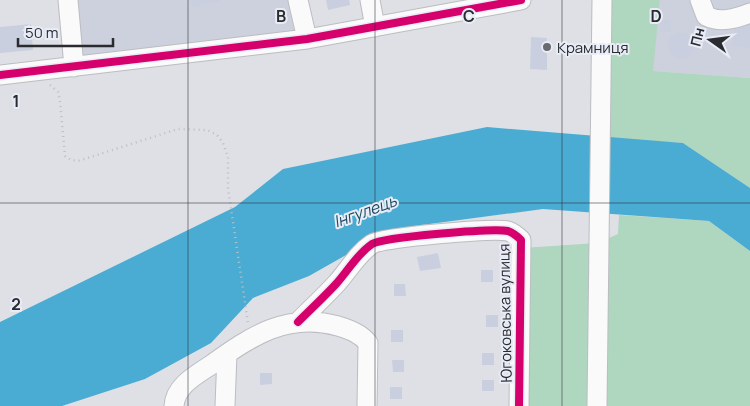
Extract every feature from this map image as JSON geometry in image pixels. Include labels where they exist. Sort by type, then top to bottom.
[{"type":"street","points":[[68,0],[74,67]]},
{"type":"street","points":[[298,0],[306,39]]},
{"type":"street","points":[[370,0],[375,27]]},
{"type":"street","points":[[597,406],[602,0]]},
{"type":"street","points":[[700,0],[706,16],[715,20],[750,13]]},
{"type":"street","points":[[0,75],[306,39],[511,1]]},
{"type":"street","name":"Югоковська вулиця","points":[[298,322],[336,285],[370,245],[378,241],[432,234],[495,230],[508,231],[516,235],[520,240],[519,406]]},
{"type":"street","points":[[174,406],[174,400],[180,388],[227,354],[270,329],[298,322],[311,322],[331,324],[351,330],[363,337],[368,343],[367,406]]},
{"type":"street","points":[[225,406],[227,354]]},
{"type":"path","points":[[46,82],[58,92],[65,156],[71,160],[78,161],[178,129],[207,130],[217,136],[223,143],[228,157],[228,188],[248,323]]},
{"type":"shaded area","points":[[68,0],[298,0],[307,39],[74,67]]},
{"type":"shaded area","points":[[660,0],[750,0],[750,78],[652,71]]},
{"type":"green space","points":[[607,0],[660,0],[653,71],[750,78],[750,188],[683,143],[599,138]]},
{"type":"green space","points":[[619,215],[709,221],[750,251],[750,406],[520,406],[522,248],[598,243],[618,234]]},
{"type":"water","name":"Інгулець","points":[[487,127],[683,143],[750,188],[750,251],[709,221],[543,209],[392,229],[309,276],[253,298],[211,343],[145,379],[62,406],[0,406],[0,322],[235,207],[283,169]]},
{"type":"building","points":[[190,0],[221,0],[221,1],[192,7]]},
{"type":"building","points":[[326,0],[349,0],[350,5],[328,10]]},
{"type":"building","points":[[661,19],[671,20],[670,32],[660,31]]},
{"type":"building","points":[[735,20],[750,22],[750,48],[732,46]]},
{"type":"building","points":[[31,24],[33,50],[0,53],[0,27]]},
{"type":"building","points":[[681,33],[690,37],[694,46],[690,55],[681,59],[672,55],[668,46],[672,37]]},
{"type":"building","points":[[531,37],[547,38],[547,70],[530,69]]},
{"type":"building","points":[[438,253],[441,268],[420,271],[417,257]]},
{"type":"building","points":[[481,270],[493,270],[493,282],[481,282]]},
{"type":"building","points":[[394,284],[405,284],[406,296],[394,296]]},
{"type":"building","points":[[486,315],[498,315],[498,327],[486,327]]},
{"type":"building","points":[[391,330],[403,330],[403,342],[391,342]]},
{"type":"building","points":[[482,353],[494,353],[494,365],[482,365]]},
{"type":"building","points":[[392,360],[404,360],[404,372],[393,372]]},
{"type":"building","points":[[260,373],[272,373],[272,384],[260,385]]},
{"type":"building","points":[[482,380],[494,380],[494,391],[482,391]]},
{"type":"building","points":[[390,387],[402,387],[402,399],[390,399]]},
{"type":"cycle path","points":[[0,75],[307,39],[521,0]]},
{"type":"cycle path","points":[[298,322],[372,244],[381,241],[439,234],[508,231],[521,240],[519,406]]},
{"type":"place","name":"Крамниця","points":[[547,47]]}]
